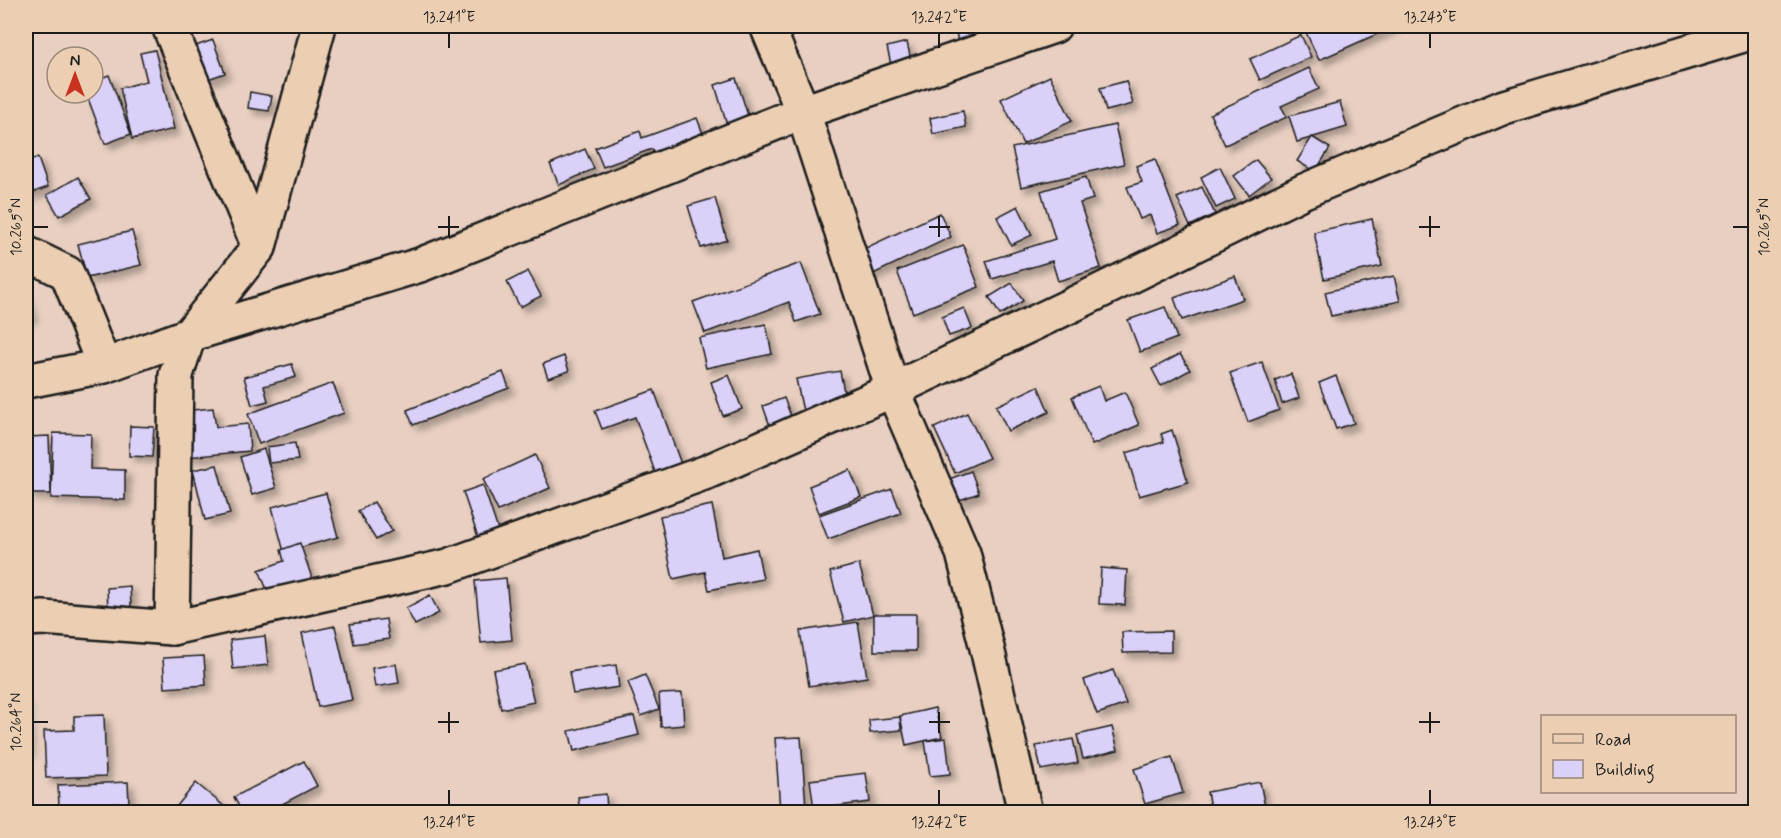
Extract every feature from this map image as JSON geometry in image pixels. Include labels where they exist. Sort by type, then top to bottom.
[{"type":"street","points":[[169,26],[259,247]]},
{"type":"street","points":[[172,628],[176,375],[189,335],[259,247],[319,26]]},
{"type":"street","points":[[767,26],[803,112],[893,390],[963,553],[1025,813]]},
{"type":"street","points":[[26,381],[104,366],[189,335],[420,265],[803,112],[1054,26]]},
{"type":"street","points":[[26,620],[43,618],[172,628],[448,566],[707,472],[893,390],[1304,191],[1504,107],[1751,39]]},
{"type":"street","points":[[26,253],[67,273],[104,366]]},
{"type":"building","points":[[955,26],[983,26],[985,36],[958,42]]},
{"type":"building","points":[[1303,26],[1395,26],[1319,60]]},
{"type":"building","points":[[1301,35],[1311,57],[1260,80],[1250,59]]},
{"type":"building","points":[[213,40],[225,73],[205,80],[193,47]]},
{"type":"building","points":[[907,42],[912,65],[892,69],[887,47]]},
{"type":"building","points":[[155,50],[174,129],[132,139],[120,88],[147,81],[140,53]]},
{"type":"building","points":[[1309,68],[1319,89],[1281,106],[1287,117],[1225,145],[1210,114]]},
{"type":"building","points":[[109,75],[131,134],[105,144],[90,105],[105,105],[105,76]]},
{"type":"building","points":[[1050,76],[1072,121],[1023,144],[1001,99]]},
{"type":"building","points":[[736,78],[751,125],[729,132],[715,85]]},
{"type":"building","points":[[1126,81],[1133,104],[1106,111],[1100,88]]},
{"type":"building","points":[[250,92],[272,96],[269,111],[248,108]]},
{"type":"building","points":[[1340,102],[1347,127],[1297,142],[1289,116]]},
{"type":"building","points":[[963,111],[966,127],[933,134],[930,118]]},
{"type":"building","points":[[697,118],[705,139],[655,157],[652,149],[603,167],[595,148],[640,131],[642,138]]},
{"type":"building","points":[[1115,125],[1124,164],[1021,187],[1012,148]]},
{"type":"building","points":[[1312,137],[1330,148],[1315,172],[1297,161]]},
{"type":"building","points":[[585,149],[594,169],[559,185],[550,164]]},
{"type":"building","points":[[38,158],[48,187],[26,195],[26,162]]},
{"type":"building","points":[[1155,159],[1180,225],[1157,233],[1150,215],[1140,219],[1127,187],[1142,182],[1136,166]]},
{"type":"building","points":[[1256,160],[1271,178],[1249,195],[1234,176]]},
{"type":"building","points":[[1220,167],[1235,199],[1216,208],[1201,177]]},
{"type":"building","points":[[78,177],[91,199],[59,216],[47,195]]},
{"type":"building","points":[[1086,177],[1093,199],[1080,203],[1101,268],[1058,281],[1052,261],[992,279],[986,261],[1055,239],[1041,191]]},
{"type":"building","points":[[1202,187],[1215,214],[1190,226],[1177,198]]},
{"type":"building","points":[[715,198],[727,240],[701,248],[688,206]]},
{"type":"building","points":[[1018,206],[1032,235],[1011,245],[997,217]]},
{"type":"building","points":[[940,213],[951,237],[869,276],[857,252]]},
{"type":"building","points":[[1372,219],[1382,266],[1324,279],[1314,232]]},
{"type":"building","points":[[132,231],[141,265],[87,278],[78,244]]},
{"type":"building","points":[[963,245],[979,287],[913,313],[897,271]]},
{"type":"building","points":[[801,263],[820,314],[796,322],[789,302],[705,333],[693,302]]},
{"type":"building","points":[[528,271],[541,296],[520,307],[507,282]]},
{"type":"building","points":[[1235,276],[1243,299],[1182,320],[1174,298]]},
{"type":"building","points":[[1394,276],[1400,301],[1331,316],[1325,292]]},
{"type":"building","points":[[1012,283],[1023,301],[1000,315],[989,297]]},
{"type":"building","points":[[26,294],[32,316],[26,318]]},
{"type":"building","points":[[1165,307],[1177,338],[1140,352],[1128,320]]},
{"type":"building","points":[[964,308],[972,328],[949,336],[942,317]]},
{"type":"building","points":[[766,324],[772,354],[706,368],[699,338]]},
{"type":"building","points":[[1180,354],[1190,370],[1161,386],[1152,369]]},
{"type":"building","points":[[564,356],[569,371],[548,378],[543,364]]},
{"type":"building","points":[[1262,362],[1279,410],[1248,422],[1230,373]]},
{"type":"building","points":[[292,364],[296,377],[264,386],[268,401],[252,405],[244,377]]},
{"type":"building","points":[[840,371],[846,402],[803,411],[796,379]]},
{"type":"building","points":[[503,372],[509,388],[413,425],[407,410]]},
{"type":"building","points":[[1291,374],[1299,398],[1282,404],[1275,380]]},
{"type":"building","points":[[729,375],[742,409],[723,416],[711,382]]},
{"type":"building","points":[[1336,376],[1354,423],[1336,429],[1319,383]]},
{"type":"building","points":[[333,383],[344,413],[259,444],[248,414]]},
{"type":"building","points":[[1038,386],[1049,412],[1008,431],[996,406]]},
{"type":"building","points":[[1099,386],[1104,401],[1125,392],[1139,425],[1092,445],[1072,397]]},
{"type":"building","points":[[654,390],[681,464],[655,472],[635,417],[602,429],[595,411]]},
{"type":"building","points":[[784,398],[792,419],[770,426],[763,406]]},
{"type":"building","points":[[213,408],[216,427],[248,424],[250,451],[187,457],[182,411]]},
{"type":"building","points":[[967,413],[989,458],[955,473],[934,428]]},
{"type":"building","points":[[130,426],[154,427],[152,457],[129,456]]},
{"type":"building","points":[[1172,430],[1188,482],[1139,496],[1126,453],[1164,442],[1161,434]]},
{"type":"building","points":[[53,433],[91,434],[90,469],[125,470],[125,500],[51,498]]},
{"type":"building","points":[[49,436],[51,494],[29,494],[27,437]]},
{"type":"building","points":[[295,443],[298,460],[269,463],[267,447]]},
{"type":"building","points":[[264,449],[276,488],[252,495],[240,457]]},
{"type":"building","points":[[535,455],[550,488],[498,511],[483,479]]},
{"type":"building","points":[[217,465],[230,514],[205,520],[193,470]]},
{"type":"building","points":[[850,470],[861,497],[819,513],[809,486]]},
{"type":"building","points":[[971,471],[979,493],[957,501],[949,479]]},
{"type":"building","points":[[483,485],[501,539],[481,546],[463,492]]},
{"type":"building","points":[[892,489],[901,513],[828,539],[819,515]]},
{"type":"building","points":[[326,493],[338,537],[284,552],[272,507]]},
{"type":"building","points":[[374,502],[392,531],[376,540],[358,511]]},
{"type":"building","points":[[712,505],[722,557],[757,549],[763,579],[709,590],[705,572],[673,579],[660,516]]},
{"type":"building","points":[[300,543],[313,581],[270,597],[259,570],[284,561],[281,550]]},
{"type":"building","points":[[859,564],[873,615],[844,622],[830,572]]},
{"type":"building","points":[[1101,568],[1127,570],[1125,605],[1099,604]]},
{"type":"building","points":[[506,578],[512,640],[481,643],[475,581]]},
{"type":"building","points":[[130,586],[131,607],[108,609],[107,588]]},
{"type":"building","points":[[430,595],[439,613],[415,625],[406,608]]},
{"type":"building","points":[[874,614],[916,614],[916,651],[874,651]]},
{"type":"building","points":[[386,619],[389,639],[354,644],[350,624]]},
{"type":"building","points":[[858,622],[867,677],[809,686],[800,631]]},
{"type":"building","points":[[335,626],[352,700],[318,707],[302,633]]},
{"type":"building","points":[[1171,631],[1171,652],[1123,653],[1122,632]]},
{"type":"building","points":[[265,636],[268,665],[233,669],[230,640]]},
{"type":"building","points":[[204,656],[206,685],[165,688],[163,658]]},
{"type":"building","points":[[396,664],[399,683],[375,687],[372,668]]},
{"type":"building","points":[[525,664],[534,702],[501,709],[493,670]]},
{"type":"building","points":[[616,665],[619,687],[573,694],[569,672]]},
{"type":"building","points":[[1113,670],[1126,704],[1097,714],[1084,680]]},
{"type":"building","points":[[645,675],[659,709],[641,716],[628,682]]},
{"type":"building","points":[[682,693],[684,725],[661,727],[659,694]]},
{"type":"building","points":[[26,698],[29,751],[26,751]]},
{"type":"building","points":[[935,708],[942,737],[906,745],[900,716]]},
{"type":"building","points":[[104,715],[106,776],[46,778],[44,731],[74,730],[74,716]]},
{"type":"building","points":[[634,716],[639,735],[574,751],[569,731]]},
{"type":"building","points":[[900,717],[901,730],[870,733],[869,720]]},
{"type":"building","points":[[1112,727],[1118,750],[1083,759],[1077,735]]},
{"type":"building","points":[[801,737],[806,808],[780,810],[775,738]]},
{"type":"building","points":[[946,738],[950,774],[930,776],[925,741]]},
{"type":"building","points":[[1073,739],[1078,763],[1041,770],[1036,746]]},
{"type":"building","points":[[1172,757],[1183,793],[1145,804],[1134,769]]},
{"type":"building","points":[[304,761],[317,786],[267,812],[242,812],[234,797]]},
{"type":"building","points":[[866,773],[870,802],[814,809],[810,780]]},
{"type":"building","points":[[128,782],[129,803],[59,806],[58,785]]},
{"type":"building","points":[[1260,782],[1265,807],[1236,812],[1211,812],[1207,792]]},
{"type":"building","points":[[196,783],[231,812],[172,812]]},
{"type":"building","points":[[606,794],[607,812],[580,812],[578,797]]},
{"type":"building","points":[[142,803],[155,812],[135,812]]},
{"type":"building","points":[[878,808],[879,812],[848,812]]}]
